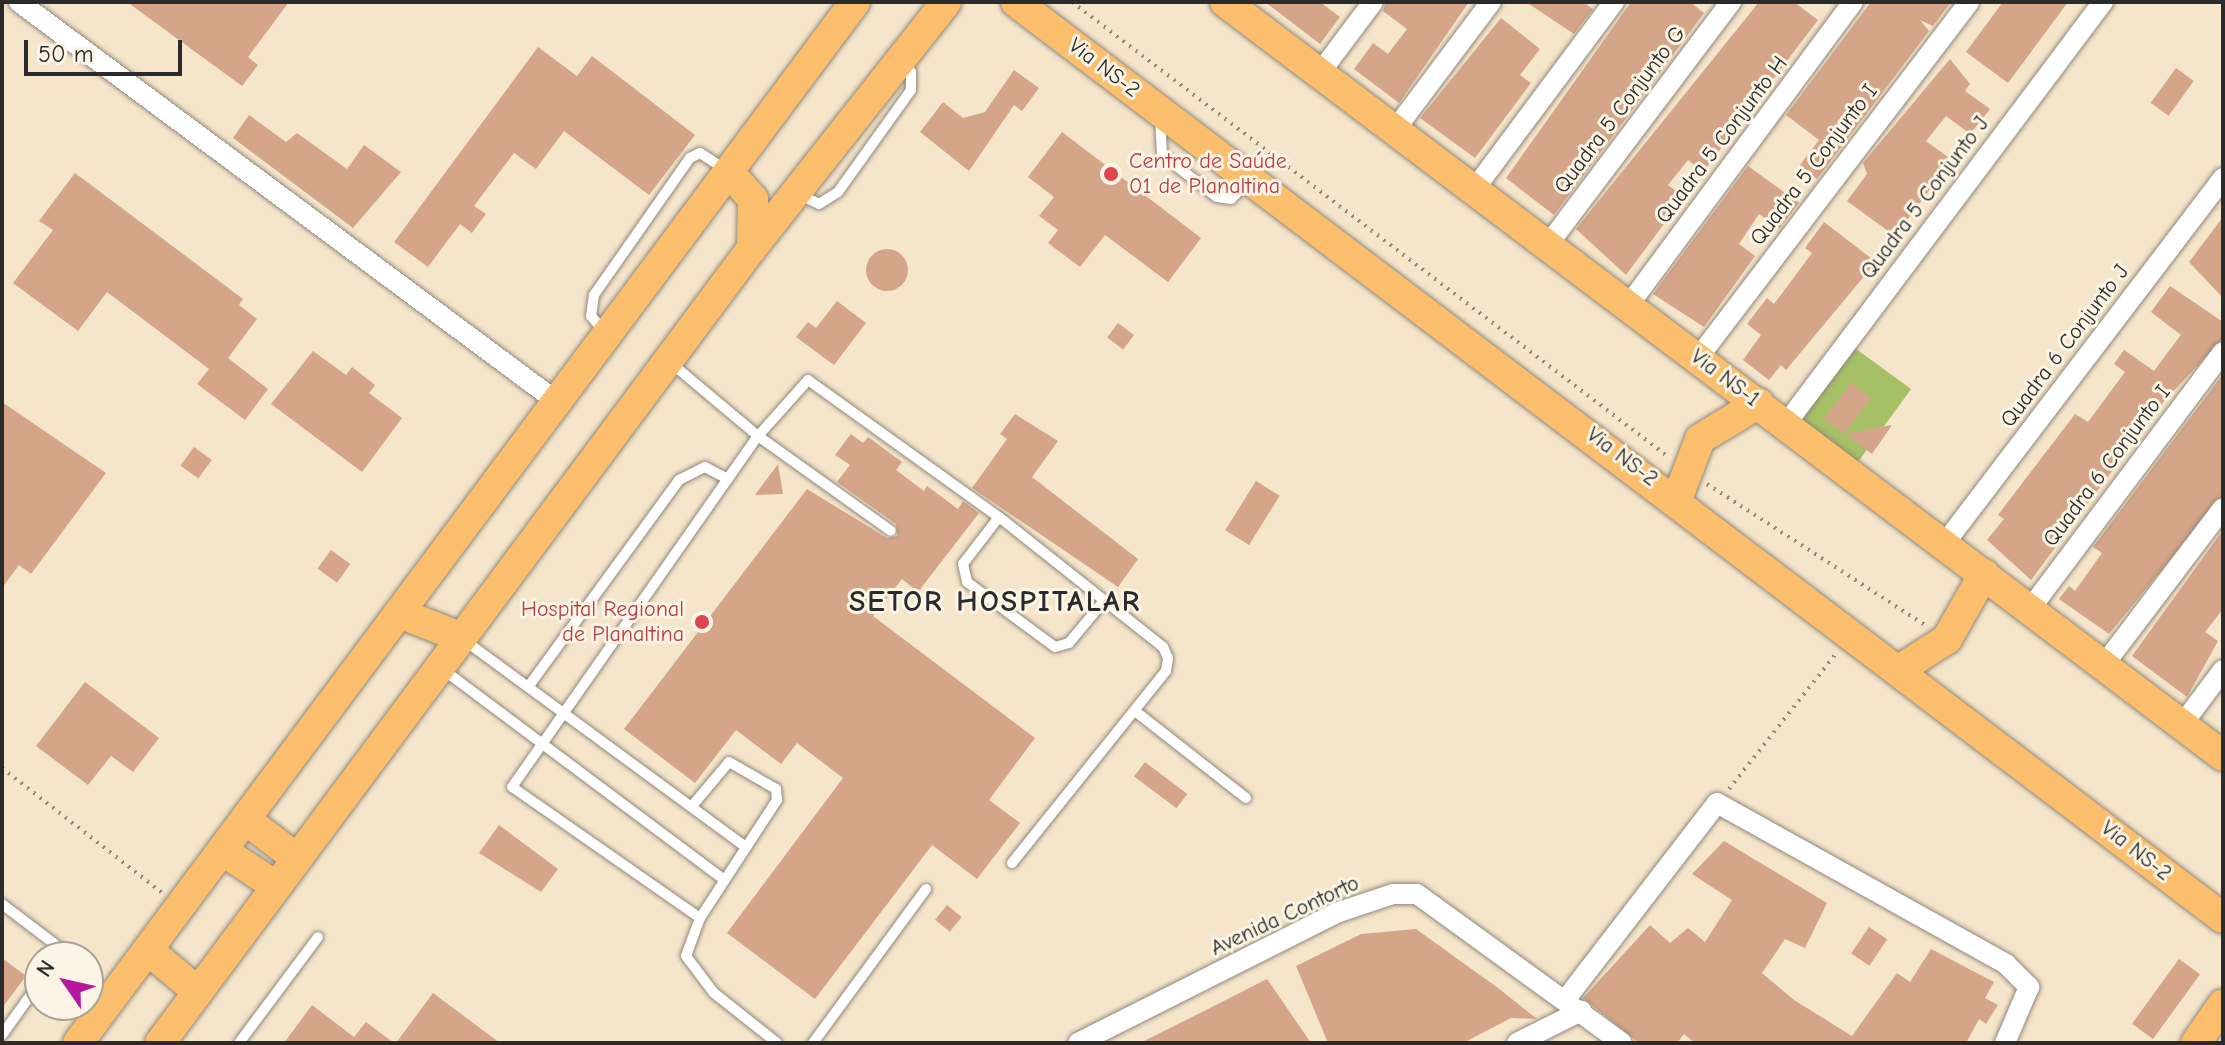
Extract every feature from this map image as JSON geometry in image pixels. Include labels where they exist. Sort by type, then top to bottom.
[{"type":"main road","points":[[104,995],[148,950],[223,851],[560,404],[855,2]]},
{"type":"main road","points":[[160,1043],[274,885],[752,248],[798,194],[946,2]]},
{"type":"main road","name":"Via NS-2","points":[[1016,2],[1251,178],[1682,485],[1853,631],[2223,918]]},
{"type":"main road","name":"Via NS-1","points":[[1241,7],[1319,74],[1945,543],[2223,756]]},
{"type":"main road","points":[[730,173],[753,199],[752,248]]},
{"type":"main road","points":[[1682,485],[1700,439],[1759,403]]},
{"type":"main road","points":[[1902,668],[1947,639],[1984,574]]},
{"type":"main road","points":[[402,614],[460,637]]},
{"type":"main road","points":[[246,820],[295,857]]},
{"type":"main road","points":[[223,851],[274,885]]},
{"type":"main road","points":[[148,950],[198,992]]},
{"type":"main road","points":[[2196,1043],[2223,1004]]},
{"type":"main road","points":[[78,1043],[88,1021]]},
{"type":"street","points":[[19,2],[560,404]]},
{"type":"street","points":[[1319,74],[1373,2]]},
{"type":"street","points":[[1394,131],[1491,2]]},
{"type":"street","points":[[1473,191],[1614,2]]},
{"type":"street","name":"Quadra 5 Conjunto G","points":[[1547,246],[1731,2]]},
{"type":"street","name":"Quadra 5 Conjunto H","points":[[1628,306],[1853,2]]},
{"type":"street","name":"Quadra 5 Conjunto I","points":[[1698,358],[1969,2]]},
{"type":"street","name":"Quadra 5 Conjunto J","points":[[1786,424],[2103,2]]},
{"type":"street","name":"Quadra 6 Conjunto J","points":[[1945,543],[2223,178]]},
{"type":"street","name":"Quadra 6 Conjunto I","points":[[2030,609],[2223,352]]},
{"type":"street","points":[[2103,666],[2223,508]]},
{"type":"street","points":[[2181,726],[2223,670]]},
{"type":"street","points":[[1517,1043],[1574,1005],[1717,803],[2006,964],[2029,987],[2005,1043]]},
{"type":"street","name":"Avenida Contorto","points":[[1078,1043],[1339,912],[1393,894],[1417,894],[1574,1005],[1622,1043]]},
{"type":"lane","points":[[609,337],[591,316],[594,295],[690,158],[708,156],[730,173]]},
{"type":"lane","points":[[670,361],[758,436],[891,531]]},
{"type":"lane","points":[[700,918],[512,787],[758,436],[808,380],[999,517],[1168,658],[1135,711],[1012,863]]},
{"type":"lane","points":[[531,683],[679,480],[705,467],[728,479]]},
{"type":"lane","points":[[999,517],[963,564],[967,582],[1055,647],[1069,643],[1103,602]]},
{"type":"lane","points":[[460,637],[531,683],[746,847]]},
{"type":"lane","points":[[440,667],[724,880]]},
{"type":"lane","points":[[1135,711],[1246,798]]},
{"type":"lane","points":[[692,806],[729,762],[767,780],[777,800],[688,941],[693,972],[777,1043]]},
{"type":"lane","points":[[813,1043],[926,889]]},
{"type":"lane","points":[[2,904],[51,941]]},
{"type":"lane","points":[[239,1043],[318,937]]},
{"type":"lane","points":[[2,1035],[24,1004]]},
{"type":"path","points":[[1072,2],[1682,485],[1947,639]]},
{"type":"path","points":[[1717,803],[1853,631]]},
{"type":"path","points":[[2,768],[180,907]]},
{"type":"green space","points":[[1852,346],[1911,389],[1856,464],[1797,421]]},
{"type":"building","points":[[127,2],[289,2],[248,57],[258,65],[242,86]]},
{"type":"building","points":[[1265,2],[1320,2],[1340,17],[1320,44]]},
{"type":"building","points":[[1386,2],[1469,2],[1399,103],[1354,69],[1373,43],[1388,54],[1407,29],[1383,11]]},
{"type":"building","points":[[1526,2],[1583,2],[1593,9],[1574,34]]},
{"type":"building","points":[[1631,2],[1690,2],[1704,13],[1554,215],[1506,178]]},
{"type":"building","points":[[1759,2],[1794,2],[1818,20],[1703,172],[1688,160],[1668,185],[1684,197],[1626,275],[1576,229]]},
{"type":"building","points":[[1871,2],[1951,2],[1933,26],[1920,20],[1929,31],[1817,179],[1800,165],[1819,140],[1786,115]]},
{"type":"building","points":[[2003,2],[2068,2],[2008,83],[1966,52]]},
{"type":"building","points":[[1501,18],[1540,49],[1520,75],[1531,83],[1475,158],[1420,118]]},
{"type":"building","points":[[538,47],[577,76],[592,56],[695,135],[649,195],[564,131],[536,169],[514,153],[474,206],[486,214],[472,233],[460,224],[428,267],[394,242]]},
{"type":"building","points":[[1950,59],[1970,84],[1965,91],[1990,109],[1970,134],[1946,116],[1926,141],[1952,160],[1895,236],[1847,201],[1867,174],[1863,163]]},
{"type":"building","points":[[2176,68],[2194,81],[2169,116],[2151,103]]},
{"type":"building","points":[[1014,70],[1039,88],[1022,111],[1014,105],[969,171],[920,132],[943,102],[963,118],[985,112]]},
{"type":"building","points":[[249,115],[286,142],[297,133],[347,169],[364,145],[401,172],[353,228],[233,138]]},
{"type":"building","points":[[1062,132],[1201,238],[1168,282],[1105,235],[1080,267],[1048,243],[1058,230],[1039,216],[1054,197],[1028,177]]},
{"type":"building","points":[[1748,166],[1799,203],[1779,229],[1759,214],[1739,244],[1755,256],[1704,327],[1653,294]]},
{"type":"building","points":[[75,173],[243,299],[239,305],[257,319],[228,358],[268,389],[245,420],[197,384],[209,369],[107,292],[78,331],[13,283],[53,230],[39,221]]},
{"type":"building","points":[[2223,217],[2223,298],[2189,262]]},
{"type":"building","points":[[1824,222],[1876,262],[1786,370],[1781,365],[1769,380],[1743,360],[1761,335],[1747,324],[1767,298],[1774,304],[1812,253],[1805,248]]},
{"type":"building","points":[[887,249],[902,255],[908,270],[902,285],[887,291],[872,285],[866,270],[872,255]]},
{"type":"building","points":[[2170,286],[2223,322],[2223,339],[2164,401],[2031,580],[1987,540],[2004,519],[1998,515],[2075,414],[2088,422],[2125,372],[2114,364],[2124,350],[2154,371],[2181,335],[2151,312]]},
{"type":"building","points":[[837,301],[866,323],[834,365],[796,337],[808,322],[816,328]]},
{"type":"building","points":[[1118,323],[1134,335],[1123,349],[1107,337]]},
{"type":"building","points":[[313,351],[346,375],[352,367],[375,385],[369,393],[402,418],[362,472],[271,404]]},
{"type":"building","points":[[2223,374],[2223,495],[2109,634],[2059,599],[2069,586],[2075,591],[2102,553],[2093,547]]},
{"type":"building","points":[[1851,383],[1871,398],[1844,434],[1824,419]]},
{"type":"building","points":[[2,402],[106,473],[31,574],[19,565],[2,588]]},
{"type":"building","points":[[1015,414],[1058,441],[1032,477],[1138,559],[1118,587],[972,488],[1007,439],[1000,434]]},
{"type":"building","points":[[1892,425],[1872,454],[1844,434]]},
{"type":"building","points":[[851,434],[863,443],[868,437],[902,462],[896,470],[924,491],[927,486],[958,509],[963,501],[979,513],[918,592],[902,579],[873,616],[1035,738],[989,800],[1020,823],[977,879],[932,845],[815,999],[727,933],[843,778],[797,743],[781,764],[736,730],[695,783],[624,729],[807,489],[887,538],[897,536],[896,524],[837,482],[850,465],[835,455]]},
{"type":"building","points":[[194,447],[212,460],[198,479],[180,466]]},
{"type":"building","points":[[778,464],[783,494],[755,495]]},
{"type":"building","points":[[1256,481],[1280,496],[1249,545],[1225,530]]},
{"type":"building","points":[[2223,530],[2223,609],[2205,632],[2218,641],[2187,697],[2132,656]]},
{"type":"building","points":[[331,550],[350,564],[337,583],[317,569]]},
{"type":"building","points":[[85,682],[159,738],[133,772],[111,756],[88,785],[36,746]]},
{"type":"building","points":[[1145,762],[1187,794],[1176,808],[1134,776]]},
{"type":"building","points":[[499,825],[558,869],[541,892],[479,853]]},
{"type":"building","points":[[1724,841],[1827,903],[1805,948],[1785,939],[1762,973],[1794,1000],[1852,1036],[1897,973],[1910,982],[1931,949],[1994,982],[1985,998],[1998,1005],[1986,1024],[1979,1019],[1966,1043],[1695,1043],[1684,1034],[1677,1043],[1639,1043],[1583,998],[1650,925],[1670,943],[1688,928],[1705,942],[1732,900],[1692,874]]},
{"type":"building","points":[[947,905],[962,917],[950,932],[935,920]]},
{"type":"building","points":[[1869,927],[1887,939],[1869,966],[1851,954]]},
{"type":"building","points":[[1416,929],[1537,1019],[1511,1018],[1463,1043],[1328,1043],[1296,966],[1361,934]]},
{"type":"building","points":[[2,958],[24,974],[24,979],[2,1008]]},
{"type":"building","points":[[2179,959],[2200,974],[2153,1039],[2132,1024]]},
{"type":"building","points":[[1267,979],[1311,1043],[1140,1043],[1210,1008]]},
{"type":"building","points":[[433,993],[500,1043],[396,1043]]},
{"type":"building","points":[[312,1005],[354,1037],[366,1022],[394,1043],[284,1043]]},
{"type":"place","name":"Centro de Saúde 01 de Planaltina","points":[[1111,174]]},
{"type":"place","name":"Hospital Regional de Planaltina","points":[[702,622]]},
{"type":"district","name":"SETOR HOSPITALAR","points":[[995,602]]}]
